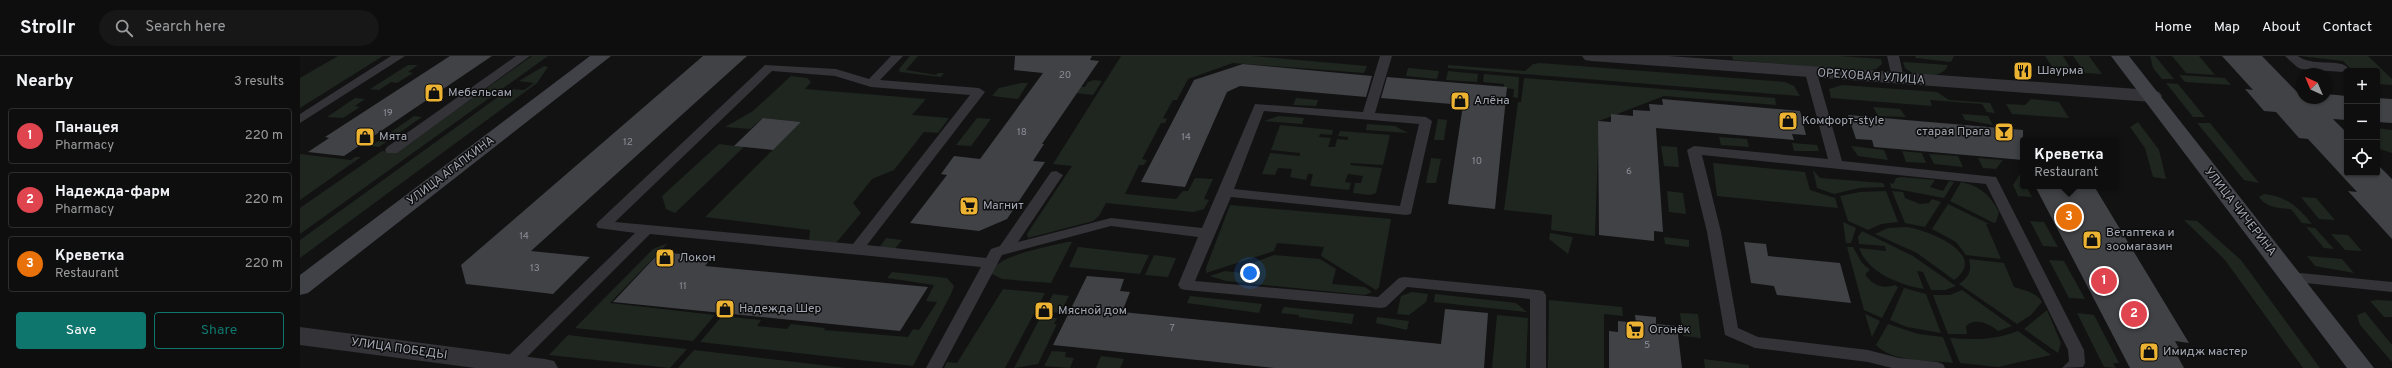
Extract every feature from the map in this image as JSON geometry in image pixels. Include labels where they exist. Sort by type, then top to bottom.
[{"type":"main road","name":"УЛИЦА АГАПКИНА","points":[[300,287],[602,56]]},
{"type":"main road","name":"УЛИЦА ЧИЧЕРИНА","points":[[2120,56],[2361,368]]},
{"type":"street","name":"ОРЕХОВАЯ УЛИЦА","points":[[1591,56],[1650,58],[1811,73],[2152,96]]},
{"type":"street","name":"УЛИЦА ПОБЕДЫ","points":[[300,336],[545,368]]},
{"type":"lane","points":[[300,119],[399,56]]},
{"type":"lane","points":[[392,150],[524,56]]},
{"type":"lane","points":[[872,83],[897,56]]},
{"type":"lane","points":[[1368,116],[1386,56]]},
{"type":"lane","points":[[1893,56],[1898,78]]},
{"type":"lane","points":[[2291,56],[2301,65],[2342,68]]},
{"type":"lane","points":[[857,249],[979,92],[872,83],[836,73],[769,67],[603,226],[857,249],[990,263]]},
{"type":"lane","points":[[1811,73],[1836,164]]},
{"type":"lane","points":[[1226,192],[1406,212],[1426,121],[1259,107],[1226,192],[1207,232],[1186,285],[1381,303],[1404,282],[1538,295],[1538,368]]},
{"type":"lane","points":[[1937,368],[1899,364],[1868,356],[1755,342],[1731,331],[1714,232],[1694,150],[1991,180],[2076,350],[2076,363],[2070,368]]},
{"type":"lane","points":[[1005,250],[1056,175]]},
{"type":"lane","points":[[934,368],[996,252],[1111,222],[1207,232]]},
{"type":"lane","points":[[510,364],[646,230]]},
{"type":"lane","points":[[2290,277],[2392,287]]},
{"type":"shaded area","points":[[338,56],[383,56],[300,108],[300,78]]},
{"type":"shaded area","points":[[532,56],[548,56],[300,234],[300,208],[382,151],[396,152]]},
{"type":"shaded area","points":[[910,56],[918,56],[906,70],[936,75],[938,73],[944,73],[941,77],[900,72],[899,69]]},
{"type":"shaded area","points":[[1121,56],[1252,56],[1367,66],[1364,73],[1233,63],[1188,79],[1177,100],[1173,100],[1163,118],[1167,119],[1165,123],[1161,123],[1142,159],[1147,160],[1144,165],[1139,165],[1125,194],[1176,199],[1183,191],[1188,191],[1195,178],[1213,179],[1204,199],[1209,200],[1204,209],[1193,212],[1106,203],[1099,216],[1093,221],[1028,238],[1027,234],[1072,166],[1053,164]]},
{"type":"shaded area","points":[[1732,56],[1840,56],[1881,59],[1882,64],[1876,69],[1866,71],[1733,60]]},
{"type":"shaded area","points":[[1915,56],[1954,56],[1951,62],[1916,58]]},
{"type":"shaded area","points":[[2045,56],[2063,56],[2073,72],[2054,70]]},
{"type":"shaded area","points":[[2073,56],[2089,56],[2102,74],[2085,73]]},
{"type":"shaded area","points":[[2150,56],[2155,56],[2174,79],[2162,79],[2153,68]]},
{"type":"shaded area","points":[[2172,56],[2199,56],[2215,75],[2186,73]]},
{"type":"shaded area","points":[[2300,56],[2368,56],[2392,79],[2392,85],[2380,84],[2380,68],[2350,68],[2343,61]]},
{"type":"shaded area","points":[[1903,62],[1948,65],[1945,70],[1940,73],[1928,76],[1916,74],[1910,71],[1905,68]]},
{"type":"shaded area","points":[[1540,63],[1785,82],[1794,86],[1800,96],[1448,68],[1448,65],[1525,71],[1533,64]]},
{"type":"shaded area","points":[[408,65],[418,65],[408,72],[413,73],[397,83],[391,82],[379,90],[370,89]]},
{"type":"shaded area","points":[[544,66],[548,67],[537,83],[300,258],[300,240],[509,89],[524,90],[534,83],[519,81]]},
{"type":"shaded area","points":[[1408,68],[1439,71],[1437,79],[1406,76]]},
{"type":"shaded area","points":[[1448,71],[1478,74],[1477,82],[1446,80]]},
{"type":"shaded area","points":[[1484,74],[1519,77],[1518,98],[1513,97],[1514,89],[1504,88],[1504,84],[1483,82]]},
{"type":"shaded area","points":[[2179,75],[2225,78],[2231,85],[2185,82]]},
{"type":"shaded area","points":[[791,76],[807,78],[811,82],[805,89],[926,99],[912,115],[949,118],[938,133],[924,132],[894,170],[872,179],[853,203],[861,213],[836,243],[809,240],[810,230],[705,217],[801,122],[763,118],[750,129],[725,127],[753,111]]},
{"type":"shaded area","points":[[1524,78],[1775,98],[1776,105],[1664,96],[1599,121],[1595,236],[1551,230],[1552,215],[1504,210],[1518,102],[1521,102]]},
{"type":"shaded area","points":[[1094,80],[1102,81],[1093,95],[1076,93],[1081,87],[1085,87],[1088,82]]},
{"type":"shaded area","points":[[1028,83],[1018,99],[992,96],[999,88]]},
{"type":"shaded area","points":[[2166,83],[2178,84],[2205,117],[2193,117]]},
{"type":"shaded area","points":[[1842,85],[1937,92],[1949,100],[1990,103],[1995,113],[1987,112],[1982,104],[1930,100],[1932,106],[1831,98],[1829,89]]},
{"type":"shaded area","points":[[355,98],[365,99],[355,106],[360,107],[343,118],[327,117]]},
{"type":"shaded area","points":[[1296,98],[1318,100],[1316,106],[1293,105]]},
{"type":"shaded area","points":[[2031,99],[2059,102],[2069,118],[2012,114],[2006,104],[2025,105]]},
{"type":"shaded area","points":[[1873,107],[1900,109],[1906,117],[1878,116]]},
{"type":"shaded area","points":[[1962,114],[1988,116],[1993,125],[1965,120]]},
{"type":"shaded area","points":[[414,116],[422,117],[379,147],[371,146]]},
{"type":"shaded area","points":[[1279,116],[1304,118],[1302,124],[1264,121]]},
{"type":"shaded area","points":[[977,118],[991,119],[971,146],[956,145]]},
{"type":"shaded area","points":[[1438,119],[1447,120],[1444,140],[1434,140]]},
{"type":"shaded area","points":[[2138,122],[2159,150],[2166,179],[2153,177],[2145,148],[2130,127]]},
{"type":"shaded area","points":[[2197,123],[2210,123],[2259,183],[2244,180]]},
{"type":"shaded area","points":[[1367,124],[1395,126],[1408,133],[1366,130]]},
{"type":"shaded area","points":[[1280,125],[1333,130],[1332,135],[1320,134],[1319,137],[1331,138],[1328,147],[1335,147],[1337,139],[1348,140],[1348,137],[1338,136],[1340,131],[1390,135],[1383,165],[1351,163],[1350,165],[1382,168],[1376,193],[1370,195],[1353,193],[1355,183],[1361,183],[1363,176],[1348,174],[1345,182],[1351,183],[1349,190],[1310,186],[1313,174],[1308,174],[1306,180],[1290,177],[1292,169],[1278,168],[1275,175],[1262,174],[1270,153],[1300,156],[1300,153],[1271,150]]},
{"type":"shaded area","points":[[2380,128],[2392,130],[2392,153],[2380,149]]},
{"type":"shaded area","points":[[1719,137],[1747,139],[1749,147],[1721,145]]},
{"type":"shaded area","points":[[1792,143],[1817,145],[1819,151],[1794,151]]},
{"type":"shaded area","points":[[719,144],[744,147],[675,213],[666,209],[662,196]]},
{"type":"shaded area","points":[[1661,146],[1677,147],[1679,167],[1664,166]]},
{"type":"shaded area","points":[[1851,146],[1884,150],[1888,160],[1858,156]]},
{"type":"shaded area","points":[[1902,151],[1922,153],[1926,163],[1906,162]]},
{"type":"shaded area","points":[[300,154],[351,160],[355,157],[361,157],[300,200]]},
{"type":"shaded area","points":[[1929,154],[1958,156],[1963,167],[1934,164]]},
{"type":"shaded area","points":[[1431,158],[1441,159],[1436,183],[1426,183]]},
{"type":"shaded area","points":[[1978,158],[2003,160],[1996,169],[1983,168]]},
{"type":"shaded area","points":[[1713,163],[1805,172],[1810,190],[1835,198],[1838,208],[1717,196]]},
{"type":"shaded area","points":[[1813,170],[1820,178],[1883,183],[1885,187],[1859,188],[1834,194],[1817,188]]},
{"type":"shaded area","points":[[2020,174],[2020,189],[2028,189],[2032,197],[2018,196],[2013,185]]},
{"type":"shaded area","points":[[1901,177],[1935,180],[1930,187],[1943,191],[1949,181],[1954,182],[1944,198],[1891,188],[1890,183],[1893,184],[1896,178]]},
{"type":"shaded area","points":[[1961,182],[1974,186],[1988,196],[1999,212],[1996,222],[1994,223],[1950,201]]},
{"type":"shaded area","points":[[1667,191],[1683,193],[1686,214],[1669,212]]},
{"type":"shaded area","points":[[1886,191],[1898,222],[1881,224],[1868,230],[1848,221],[1840,196],[1860,192]]},
{"type":"shaded area","points":[[1892,191],[1903,192],[1905,198],[1920,204],[1929,203],[1932,199],[1941,202],[1925,227],[1905,223]]},
{"type":"shaded area","points":[[2264,194],[2279,197],[2291,203],[2302,212],[2312,224],[2302,223],[2291,209],[2273,207],[2262,201],[2259,197]]},
{"type":"shaded area","points":[[2301,197],[2316,198],[2335,220],[2319,219]]},
{"type":"shaded area","points":[[1948,204],[1989,224],[1986,224],[2001,259],[1966,255],[1956,242],[1932,229]]},
{"type":"shaded area","points":[[1230,205],[1391,219],[1379,287],[1376,290],[1321,256],[1324,247],[1277,243],[1274,251],[1206,273],[1206,268]]},
{"type":"shaded area","points":[[2184,220],[2197,221],[2241,260],[2320,368],[2303,368],[2225,260]]},
{"type":"shaded area","points":[[2030,221],[2044,222],[2058,247],[2043,246]]},
{"type":"shaded area","points":[[1843,222],[1856,228],[1851,243],[1846,243]]},
{"type":"shaded area","points":[[1907,227],[1940,238],[1952,245],[1960,253],[1965,261],[1963,270],[1954,280],[1917,253],[1875,234],[1888,228]]},
{"type":"shaded area","points":[[2306,227],[2315,228],[2334,249],[2324,248]]},
{"type":"shaded area","points":[[1862,231],[1913,256],[1956,286],[1945,290],[1931,290],[1923,272],[1917,271],[1924,289],[1895,281],[1877,271],[1863,257],[1859,248],[1886,251],[1885,246],[1859,244],[1858,237]]},
{"type":"shaded area","points":[[1550,233],[1573,237],[1568,254],[1549,239]]},
{"type":"shaded area","points":[[2331,234],[2348,235],[2362,251],[2345,250]]},
{"type":"shaded area","points":[[1664,237],[1689,240],[1689,247],[1665,244]]},
{"type":"shaded area","points":[[886,238],[902,240],[894,250],[879,248]]},
{"type":"shaded area","points":[[1072,242],[1051,283],[1002,279],[992,274],[994,268],[1001,262],[1011,257],[1036,249]]},
{"type":"shaded area","points":[[668,243],[610,303],[715,315],[693,341],[575,328],[653,249]]},
{"type":"shaded area","points":[[1078,247],[1149,255],[1140,274],[1069,267]]},
{"type":"shaded area","points":[[1847,247],[1853,247],[1862,263],[1870,270],[1866,273],[1866,276],[1872,282],[1882,287],[1895,285],[1898,287],[1882,318],[1864,310]]},
{"type":"shaded area","points":[[1154,255],[1176,258],[1168,277],[1145,275]]},
{"type":"shaded area","points":[[1274,255],[1320,259],[1336,269],[1332,284],[1365,287],[1372,292],[1365,295],[1226,281],[1210,276],[1225,271],[1250,274],[1255,262]]},
{"type":"shaded area","points":[[2307,256],[2342,259],[2354,273],[2315,266]]},
{"type":"shaded area","points":[[1969,259],[2004,263],[2014,287],[2026,290],[2042,302],[2031,315],[2017,324],[1959,284],[1969,273]]},
{"type":"shaded area","points":[[2049,260],[2064,261],[2085,299],[2069,298]]},
{"type":"shaded area","points":[[892,272],[947,278],[954,286],[913,366],[700,342],[722,316],[761,320],[757,326],[787,329],[791,324],[825,328],[824,330],[908,337],[913,329],[919,330],[937,302],[926,301],[934,285],[887,278]]},
{"type":"shaded area","points":[[1904,288],[1926,294],[1941,333],[1907,327],[1890,320]]},
{"type":"shaded area","points":[[1003,289],[1045,293],[1005,368],[944,368],[947,362],[957,363]]},
{"type":"shaded area","points":[[1962,290],[2012,326],[1998,331],[1982,322],[1974,322],[1966,326],[1967,334],[1948,334],[1933,295],[1950,295]]},
{"type":"shaded area","points":[[1412,292],[1428,294],[1426,302],[1409,315],[1397,314],[1401,296]]},
{"type":"shaded area","points":[[1053,294],[1069,296],[1060,313],[1044,311]]},
{"type":"shaded area","points":[[1435,294],[1516,303],[1527,312],[1434,302]]},
{"type":"shaded area","points":[[1190,296],[1262,304],[1259,313],[1187,303]]},
{"type":"shaded area","points":[[1549,300],[1622,307],[1623,316],[1604,314],[1604,368],[1548,368]]},
{"type":"shaded area","points":[[2370,301],[2392,301],[2392,317],[2384,317]]},
{"type":"shaded area","points":[[1284,307],[1354,314],[1352,324],[1281,313]]},
{"type":"shaded area","points":[[2047,310],[2061,343],[2058,353],[2024,329]]},
{"type":"shaded area","points":[[2365,312],[2392,345],[2392,362],[2360,325],[2357,315]]},
{"type":"shaded area","points":[[1680,313],[1698,314],[1701,338],[1683,336]]},
{"type":"shaded area","points":[[2077,313],[2094,315],[2119,363],[2113,363],[2116,368],[2104,367]]},
{"type":"shaded area","points":[[1865,314],[1880,321],[1872,337]]},
{"type":"shaded area","points":[[1497,315],[1528,318],[1526,368],[1492,368]]},
{"type":"shaded area","points":[[1041,316],[1057,318],[1054,324],[1057,324],[1038,364],[1014,368]]},
{"type":"shaded area","points":[[1377,317],[1409,321],[1407,330],[1376,323]]},
{"type":"shaded area","points":[[1888,324],[1918,334],[1943,337],[1953,363],[1912,360],[1883,351],[1876,345]]},
{"type":"shaded area","points":[[2018,331],[2051,355],[1998,367],[1960,363],[1950,338],[1984,339]]},
{"type":"shaded area","points":[[568,335],[687,349],[670,368],[549,355]]},
{"type":"shaded area","points":[[694,350],[846,368],[678,368]]},
{"type":"shaded area","points":[[1052,351],[1066,352],[1065,357],[1074,358],[1070,368],[1044,366]]},
{"type":"shaded area","points":[[1101,356],[1124,359],[1120,368],[1096,368]]},
{"type":"shaded area","points":[[1704,359],[1749,365],[1749,368],[1705,368]]},
{"type":"building","points":[[450,56],[492,56],[344,156],[308,152],[329,138],[325,137]]},
{"type":"building","points":[[703,56],[747,56],[531,251],[590,257],[553,294],[466,284],[461,265]]},
{"type":"building","points":[[1015,56],[1092,56],[1090,60],[1099,61],[1042,144],[1044,144],[1033,161],[1045,162],[1007,219],[979,231],[910,223],[947,175],[941,174],[954,156],[980,159],[1043,73],[1014,70]]},
{"type":"building","points":[[2222,56],[2262,56],[2296,91],[2296,104],[2332,104],[2332,95],[2344,96],[2344,120],[2333,119],[2344,130],[2344,176],[2380,176],[2380,167],[2392,179],[2392,239],[2348,191],[2357,192],[2308,139],[2299,138],[2276,112],[2264,111],[2245,89],[2253,90]]},
{"type":"building","points":[[1243,64],[1372,76],[1366,97],[1240,86],[1227,92],[1185,187],[1141,182],[1194,80]]},
{"type":"building","points":[[1387,77],[1507,87],[1495,209],[1448,204],[1463,105],[1381,98]]},
{"type":"building","points":[[2380,98],[2392,99],[2392,123],[2380,122]]},
{"type":"building","points":[[1662,99],[1800,111],[1806,135],[1792,134],[1794,140],[1656,128],[1663,232],[1654,231],[1654,241],[1599,235],[1598,121],[1611,122],[1611,114],[1633,116],[1633,110],[1650,111],[1649,104],[1663,105]]},
{"type":"building","points":[[1848,115],[2023,130],[2023,137],[2020,137],[2020,160],[1874,147],[1872,140],[1856,139]]},
{"type":"building","points":[[763,118],[801,122],[773,150],[734,146]]},
{"type":"building","points":[[2037,189],[2096,189],[2189,343],[2175,341],[2183,356],[2177,355],[2184,368],[2130,368]]},
{"type":"building","points":[[1744,242],[1766,244],[1768,256],[1840,263],[1851,303],[1777,295],[1774,286],[1751,283]]},
{"type":"building","points":[[660,252],[712,257],[705,266],[928,287],[900,331],[613,302]]},
{"type":"building","points":[[1087,276],[1124,279],[1120,291],[1130,292],[1122,312],[1441,344],[1445,309],[1488,313],[1484,368],[1274,368],[1053,345]]},
{"type":"building","points":[[1635,315],[1656,317],[1656,324],[1677,326],[1682,368],[1609,368],[1609,331],[1618,332],[1618,321],[1636,323]]},
{"type":"place","name":"Шаурма","points":[[2023,71]]},
{"type":"place","name":"Мебельсам","points":[[434,93]]},
{"type":"place","name":"Алёна","points":[[1460,101]]},
{"type":"place","name":"Комфорт-style","points":[[1788,121]]},
{"type":"place","name":"старая Прага","points":[[2004,132]]},
{"type":"place","name":"Мята","points":[[365,137]]},
{"type":"place","name":"Магнит","points":[[969,206]]},
{"type":"place","name":"Креветка","points":[[2069,217]]},
{"type":"place","name":"Ветаптека и зоомагазин","points":[[2092,240]]},
{"type":"place","name":"Локон","points":[[665,258]]},
{"type":"place","name":"Панацея","points":[[2104,281]]},
{"type":"place","name":"Надежда Шер","points":[[725,309]]},
{"type":"place","name":"Мясной дом","points":[[1044,311]]},
{"type":"place","name":"Надежда-фарм","points":[[2134,314]]},
{"type":"place","name":"Огонёк","points":[[1635,330]]},
{"type":"place","name":"Имидж мастер","points":[[2149,352]]}]
